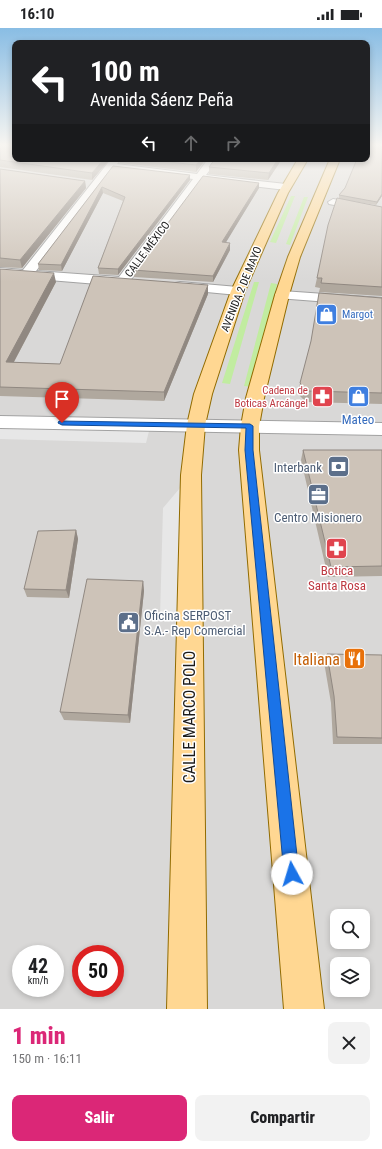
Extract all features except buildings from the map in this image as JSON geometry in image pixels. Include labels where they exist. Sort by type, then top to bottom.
[{"type":"main road","name":"AVENIDA 2 DE MAYO","points":[[196,425],[203,394],[238,291],[284,191]]},
{"type":"main road","points":[[304,1009],[249,450],[250,426],[282,295],[294,257],[322,191]]},
{"type":"main road","name":"CALLE MARCO POLO","points":[[187,1009],[189,919],[189,610],[191,475],[196,425]]},
{"type":"street","points":[[27,274],[87,191]]},
{"type":"street","name":"CALLE MÉXICO","points":[[122,282],[190,191]]},
{"type":"street","points":[[333,202],[382,211]]},
{"type":"street","points":[[0,272],[137,283]]},
{"type":"street","points":[[167,285],[238,291]]},
{"type":"street","points":[[282,295],[382,302]]},
{"type":"street","points":[[0,422],[250,426],[382,430]]},
{"type":"shaded area","points":[[0,191],[382,191],[382,1009],[0,1009]]},
{"type":"shaded area","points":[[0,426],[149,431],[146,443],[0,439]]},
{"type":"shaded area","points":[[191,475],[189,618],[160,617],[163,508]]},
{"type":"green space","points":[[291,196],[295,196],[276,243],[270,242]]},
{"type":"green space","points":[[304,197],[308,197],[290,245],[286,244]]},
{"type":"green space","points":[[254,282],[259,282],[230,384],[222,383]]},
{"type":"green space","points":[[271,283],[277,284],[252,387],[244,386]]},
{"type":"place","name":"Margot","points":[[326,314]]},
{"type":"place","name":"Cadena de Boticas Arcángel","points":[[323,396]]},
{"type":"place","name":"Mateo","points":[[358,397]]},
{"type":"place","name":"Interbank","points":[[338,467]]},
{"type":"place","name":"Centro Misionero","points":[[318,495]]},
{"type":"place","name":"Botica Santa Rosa","points":[[337,548]]},
{"type":"place","name":"Oficina SERPOST S.A.- Rep Comercial","points":[[129,622]]},
{"type":"place","name":"Italiana","points":[[355,659]]},
{"type":"route","points":[[62,423],[250,426],[249,450],[292,874]]}]
